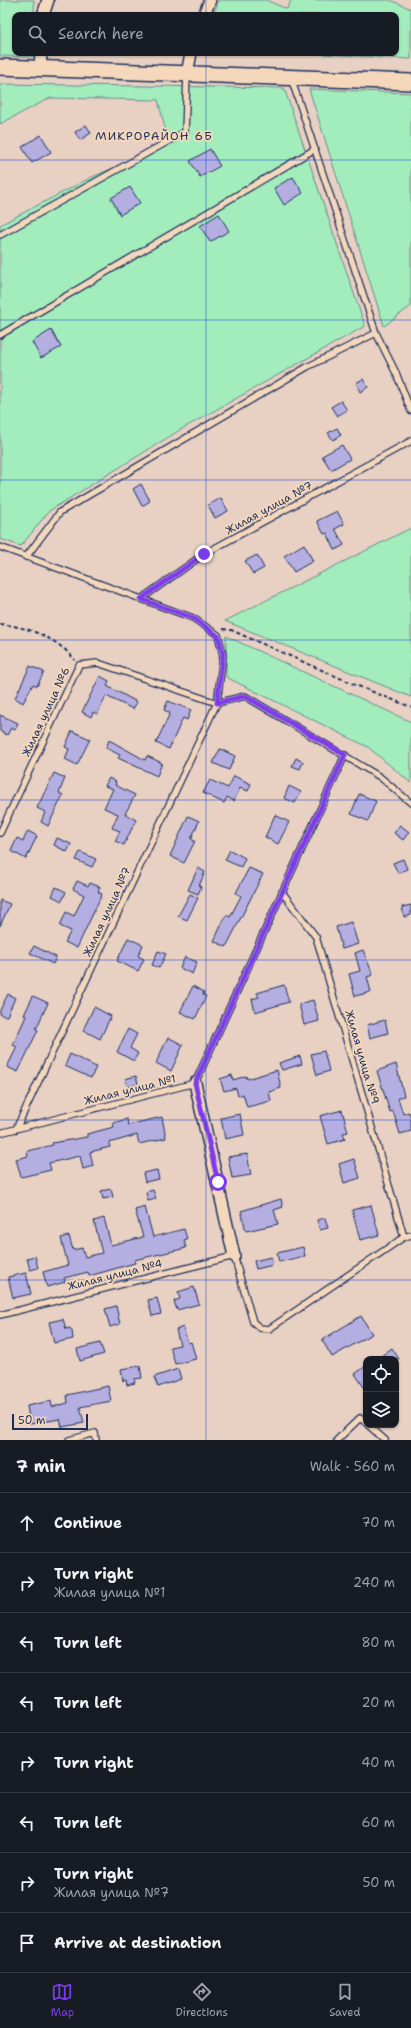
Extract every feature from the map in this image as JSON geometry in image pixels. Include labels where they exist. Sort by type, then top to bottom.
[{"type":"main road","points":[[0,67],[411,82]]},
{"type":"street","points":[[44,12],[48,0]]},
{"type":"street","points":[[205,12],[210,0]]},
{"type":"street","points":[[40,69],[41,56]]},
{"type":"street","points":[[187,74],[190,56]]},
{"type":"street","points":[[195,1083],[234,1256]]},
{"type":"lane","points":[[0,235],[185,132],[187,74]]},
{"type":"lane","points":[[291,78],[376,333],[396,373],[411,412]]},
{"type":"lane","points":[[0,335],[315,149]]},
{"type":"lane","points":[[26,557],[60,512],[307,367],[376,333]]},
{"type":"lane","name":"Жилая улица №7","points":[[141,599],[204,554],[411,441]]},
{"type":"lane","name":"Жилая улица №7","points":[[0,547],[193,618],[218,636],[223,654],[217,703],[16,1129]]},
{"type":"lane","name":"Жилая улица №6","points":[[0,833],[79,665],[98,663],[217,703]]},
{"type":"lane","points":[[217,703],[245,696],[380,777],[411,803]]},
{"type":"lane","points":[[195,1083],[345,755]]},
{"type":"lane","name":"Жилая улица №9","points":[[282,892],[316,937],[404,1237]]},
{"type":"lane","name":"Жилая улица №1","points":[[0,1133],[195,1083]]},
{"type":"lane","points":[[234,1256],[253,1322],[260,1328],[269,1329],[404,1237],[411,1235]]},
{"type":"lane","name":"Жилая улица №4","points":[[0,1315],[234,1256]]},
{"type":"lane","points":[[338,1440],[360,1418],[363,1421]]},
{"type":"lane","points":[[372,1428],[385,1440]]},
{"type":"lane","points":[[69,1440],[94,1434],[96,1440]]},
{"type":"path","points":[[0,624],[18,626],[45,636],[66,649],[79,665]]},
{"type":"path","points":[[204,626],[231,630],[358,686],[411,707]]},
{"type":"green space","points":[[0,0],[34,0],[34,12],[12,12],[12,56],[33,57],[0,56]]},
{"type":"green space","points":[[219,0],[266,0],[287,9],[291,0],[390,0],[411,9],[411,59],[358,56],[399,56],[399,12],[214,12]]},
{"type":"green space","points":[[0,84],[284,88],[365,326],[180,430],[49,511],[21,546],[0,539],[0,225],[90,178],[169,144],[158,100],[50,98],[0,124]]},
{"type":"green space","points":[[309,89],[411,93],[411,306],[384,326]]},
{"type":"green space","points":[[411,528],[411,697],[225,621]]},
{"type":"green space","points":[[226,636],[411,722],[411,783],[368,747],[226,677]]},
{"type":"building","points":[[86,125],[91,133],[80,140],[75,132]]},
{"type":"building","points":[[41,135],[51,152],[32,163],[22,147]]},
{"type":"building","points":[[210,149],[220,166],[200,177],[190,161]]},
{"type":"building","points":[[293,177],[303,193],[284,205],[274,188]]},
{"type":"building","points":[[130,187],[140,203],[120,215],[111,198]]},
{"type":"building","points":[[219,214],[229,231],[210,242],[200,226]]},
{"type":"building","points":[[51,330],[61,347],[41,358],[32,342]]},
{"type":"building","points":[[363,379],[368,387],[360,392],[356,383]]},
{"type":"building","points":[[341,401],[347,410],[337,416],[331,407]]},
{"type":"building","points":[[337,428],[341,435],[333,440],[328,433]]},
{"type":"building","points":[[342,445],[350,459],[331,470],[322,456]]},
{"type":"building","points":[[141,484],[150,501],[142,506],[133,489]]},
{"type":"building","points":[[221,498],[228,511],[215,518],[208,505]]},
{"type":"building","points":[[337,511],[344,524],[335,529],[344,545],[335,550],[327,533],[324,534],[317,521]]},
{"type":"building","points":[[304,544],[313,561],[294,572],[284,556]]},
{"type":"building","points":[[257,555],[264,568],[253,574],[245,561]]},
{"type":"building","points":[[30,666],[44,672],[37,686],[33,684],[23,703],[15,698]]},
{"type":"building","points":[[100,676],[109,681],[107,686],[137,702],[133,709],[106,696],[97,714],[93,712],[91,717],[82,712]]},
{"type":"building","points":[[168,701],[191,710],[187,720],[183,718],[169,749],[156,743],[170,713],[164,710]]},
{"type":"building","points":[[0,715],[18,723],[15,730],[11,728],[7,735],[0,731]]},
{"type":"building","points":[[72,731],[90,739],[77,765],[65,759],[69,749],[65,747]]},
{"type":"building","points":[[109,740],[145,760],[147,756],[162,763],[157,776],[118,758],[120,755],[106,748]]},
{"type":"building","points":[[220,749],[235,756],[229,770],[213,763]]},
{"type":"building","points":[[296,758],[303,762],[300,769],[292,766]]},
{"type":"building","points":[[54,773],[65,778],[59,793],[63,795],[48,826],[41,822],[45,812],[37,808]]},
{"type":"building","points":[[234,776],[251,784],[248,791],[240,788],[234,801],[227,797],[224,803],[203,793],[210,780],[228,788]]},
{"type":"building","points":[[109,778],[116,782],[115,785],[135,795],[125,814],[136,820],[124,845],[115,841],[120,831],[112,828],[118,814],[104,808],[113,789],[105,786]]},
{"type":"building","points":[[289,786],[301,792],[295,803],[284,798]]},
{"type":"building","points":[[359,794],[376,801],[368,821],[351,814]]},
{"type":"building","points":[[275,815],[289,822],[278,844],[265,837]]},
{"type":"building","points":[[188,816],[199,821],[191,839],[195,841],[184,863],[170,856]]},
{"type":"building","points":[[400,825],[409,832],[403,840],[394,833]]},
{"type":"building","points":[[28,831],[37,836],[26,859],[11,851],[17,838],[23,841]]},
{"type":"building","points":[[57,838],[71,844],[67,852],[54,845]]},
{"type":"building","points":[[230,850],[245,858],[241,867],[225,860]]},
{"type":"building","points":[[80,852],[96,859],[92,867],[76,860]]},
{"type":"building","points":[[403,859],[407,869],[398,873],[393,863]]},
{"type":"building","points":[[198,868],[205,872],[199,886],[201,887],[198,894],[188,890]]},
{"type":"building","points":[[249,868],[263,874],[226,947],[214,941],[226,915],[230,917],[241,896],[236,893]]},
{"type":"building","points":[[77,881],[88,886],[90,883],[100,887],[98,892],[102,894],[77,948],[65,942],[71,931],[60,926],[66,912],[74,916],[84,895],[73,889]]},
{"type":"building","points":[[56,887],[66,892],[62,901],[52,896]]},
{"type":"building","points":[[190,894],[198,898],[187,920],[178,916]]},
{"type":"building","points":[[0,900],[10,904],[0,926]]},
{"type":"building","points":[[411,905],[411,915],[404,917],[402,907]]},
{"type":"building","points":[[351,922],[358,944],[342,949],[336,927]]},
{"type":"building","points":[[128,938],[143,945],[138,956],[144,959],[138,971],[117,961]]},
{"type":"building","points":[[34,946],[56,957],[53,964],[30,953]]},
{"type":"building","points":[[363,950],[373,975],[367,977],[371,992],[355,996],[349,974],[360,971],[355,953]]},
{"type":"building","points":[[158,951],[166,954],[159,968],[152,965]]},
{"type":"building","points":[[185,957],[197,962],[192,974],[180,968]]},
{"type":"building","points":[[284,985],[289,1002],[255,1012],[252,999],[259,997],[257,993]]},
{"type":"building","points":[[193,986],[204,992],[203,995],[206,996],[195,1019],[180,1012]]},
{"type":"building","points":[[8,994],[15,998],[7,1016],[4,1016],[0,1014],[0,1010]]},
{"type":"building","points":[[33,996],[48,1003],[36,1029],[38,1030],[18,1072],[7,1067],[17,1047],[13,1045]]},
{"type":"building","points":[[313,1000],[319,1021],[304,1025],[299,1004]]},
{"type":"building","points":[[94,1007],[111,1016],[100,1039],[83,1030]]},
{"type":"building","points":[[385,1020],[388,1033],[370,1038],[367,1025]]},
{"type":"building","points":[[128,1029],[137,1034],[130,1048],[138,1053],[134,1061],[117,1052]]},
{"type":"building","points":[[168,1037],[183,1045],[171,1071],[156,1063]]},
{"type":"building","points":[[324,1051],[329,1071],[317,1075],[311,1054]]},
{"type":"building","points":[[70,1054],[96,1067],[91,1078],[65,1066]]},
{"type":"building","points":[[300,1056],[302,1064],[282,1070],[279,1063]]},
{"type":"building","points":[[396,1064],[404,1096],[398,1098],[403,1114],[409,1112],[411,1118],[411,1131],[400,1134],[393,1111],[390,1112],[377,1071]]},
{"type":"building","points":[[277,1070],[281,1088],[269,1092],[271,1101],[247,1107],[243,1094],[238,1096],[236,1088],[224,1091],[220,1079],[232,1075],[233,1080],[246,1076],[247,1079]]},
{"type":"building","points":[[136,1076],[138,1084],[128,1087],[125,1079]]},
{"type":"building","points":[[342,1110],[348,1132],[343,1133],[345,1139],[328,1144],[320,1116]]},
{"type":"building","points":[[240,1114],[244,1135],[225,1139],[221,1118]]},
{"type":"building","points":[[162,1117],[166,1138],[139,1144],[137,1135],[109,1143],[110,1147],[90,1152],[93,1166],[83,1169],[80,1156],[49,1163],[51,1170],[21,1177],[16,1159],[28,1156],[27,1151],[53,1145],[52,1143],[87,1137],[87,1134],[114,1127],[113,1123],[127,1119],[128,1125]]},
{"type":"building","points":[[247,1154],[251,1175],[232,1178],[228,1157]]},
{"type":"building","points":[[354,1159],[360,1178],[344,1183],[339,1164]]},
{"type":"building","points":[[157,1170],[159,1179],[145,1182],[143,1173]]},
{"type":"building","points":[[111,1189],[113,1197],[103,1199],[101,1191]]},
{"type":"building","points":[[153,1190],[156,1199],[148,1201],[146,1192]]},
{"type":"building","points":[[281,1199],[283,1207],[274,1210],[278,1224],[246,1231],[241,1211]]},
{"type":"building","points":[[371,1205],[379,1235],[360,1240],[352,1210]]},
{"type":"building","points":[[145,1207],[153,1237],[184,1229],[187,1239],[184,1240],[186,1248],[134,1260],[135,1263],[89,1276],[88,1272],[64,1278],[65,1282],[47,1287],[43,1272],[68,1265],[61,1238],[69,1236],[73,1250],[82,1248],[85,1257],[102,1253],[94,1221],[104,1218],[111,1245],[143,1237],[135,1210]]},
{"type":"building","points":[[325,1218],[328,1228],[320,1230],[317,1220]]},
{"type":"building","points":[[303,1247],[305,1256],[279,1262],[277,1253]]},
{"type":"building","points":[[35,1256],[38,1268],[30,1270],[27,1258]]},
{"type":"building","points":[[271,1257],[273,1265],[256,1269],[254,1261]]},
{"type":"building","points":[[26,1273],[31,1294],[13,1298],[8,1277]]},
{"type":"building","points":[[194,1287],[199,1304],[177,1310],[174,1301],[180,1299],[178,1292]]},
{"type":"building","points":[[157,1298],[161,1314],[152,1316],[148,1300]]},
{"type":"building","points":[[116,1306],[120,1324],[110,1327],[105,1309]]},
{"type":"building","points":[[361,1316],[372,1334],[332,1357],[322,1340]]},
{"type":"building","points":[[63,1319],[66,1329],[70,1328],[72,1331],[73,1339],[54,1343],[49,1322]]},
{"type":"building","points":[[183,1327],[188,1343],[191,1342],[196,1359],[175,1364],[170,1347],[180,1345],[176,1330]]},
{"type":"building","points":[[100,1343],[104,1354],[80,1361],[77,1349]]},
{"type":"building","points":[[392,1348],[397,1356],[381,1356]]},
{"type":"building","points":[[140,1366],[142,1378],[134,1379],[135,1383],[127,1385],[126,1380],[123,1381],[121,1369]]},
{"type":"building","points":[[363,1368],[363,1386],[355,1374]]},
{"type":"building","points":[[178,1369],[181,1379],[158,1387],[154,1377]]},
{"type":"building","points":[[108,1386],[111,1401],[80,1407],[84,1423],[62,1427],[60,1419],[30,1424],[27,1406],[51,1401],[52,1407],[68,1403],[67,1395]]},
{"type":"district","name":"МИКРОРАЙОН 6Б","points":[[154,136]]},
{"type":"route","points":[[204,554],[141,599],[193,618],[218,636],[223,654],[217,703],[245,696],[345,755],[195,1083],[218,1182]]}]
